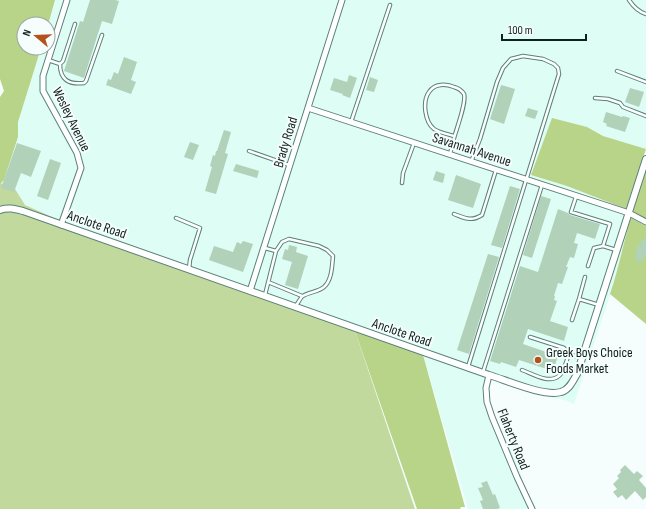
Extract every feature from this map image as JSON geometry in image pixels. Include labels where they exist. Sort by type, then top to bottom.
[{"type":"street","name":"Wesley Avenue","points":[[61,225],[81,168],[78,153],[43,91],[43,76],[67,0]]},
{"type":"street","name":"Brady Road","points":[[250,291],[342,0]]},
{"type":"street","name":"Savannah Avenue","points":[[308,108],[628,213],[646,222]]},
{"type":"street","name":"Anclote Road","points":[[0,210],[4,208],[13,208],[23,211],[468,368],[539,391],[551,393],[562,392],[570,387],[577,374],[646,159]]},
{"type":"street","name":"Flaherty Road","points":[[486,374],[486,395],[492,417],[532,509]]},
{"type":"lane","points":[[629,0],[633,5],[646,14]]},
{"type":"lane","points":[[351,122],[390,5]]},
{"type":"lane","points":[[75,24],[63,61],[60,64],[60,72],[63,78],[71,82],[78,84],[84,83],[86,80],[102,34]]},
{"type":"lane","points":[[468,368],[560,74],[558,68],[554,64],[543,59],[523,56],[511,59],[503,68],[471,162]]},
{"type":"lane","points":[[48,60],[60,64]]},
{"type":"lane","points":[[617,71],[646,82]]},
{"type":"lane","points":[[450,155],[464,102],[464,95],[458,88],[444,85],[437,86],[429,91],[426,98],[425,112],[427,118],[436,130],[454,136]]},
{"type":"lane","points":[[595,98],[608,98],[620,103],[623,108],[646,116]]},
{"type":"lane","points":[[402,183],[403,173],[414,143]]},
{"type":"lane","points":[[249,151],[290,165]]},
{"type":"lane","points":[[454,214],[471,220],[477,219],[482,215],[496,170]]},
{"type":"lane","points":[[486,374],[542,185]]},
{"type":"lane","points":[[576,196],[571,212],[610,224],[603,246]]},
{"type":"lane","points":[[176,218],[200,228],[190,260],[189,269]]},
{"type":"lane","points":[[264,296],[276,251],[282,242],[289,239],[319,246],[327,250],[333,256],[332,268],[328,281],[324,287],[302,296],[295,307]]},
{"type":"lane","points":[[588,266],[594,248],[603,246],[616,251]]},
{"type":"lane","points":[[264,248],[276,251]]},
{"type":"lane","points":[[572,320],[585,277]]},
{"type":"lane","points":[[268,282],[302,296]]},
{"type":"lane","points":[[579,299],[599,305]]},
{"type":"lane","points":[[530,337],[564,348],[568,354],[582,358]]},
{"type":"lane","points":[[522,370],[547,379],[556,378],[561,374],[568,354]]},
{"type":"shaded area","points":[[55,0],[63,0],[56,23],[56,16],[51,16]]},
{"type":"shaded area","points":[[70,0],[338,0],[248,287],[65,223],[84,168],[80,152],[46,90],[46,76],[52,56],[56,56],[56,44]]},
{"type":"shaded area","points":[[345,0],[646,0],[646,149],[603,136],[587,127],[531,175],[567,186],[626,209],[312,106]]},
{"type":"shaded area","points":[[39,56],[46,56],[40,75],[40,91],[74,154],[77,168],[59,220],[24,205],[15,189],[0,184],[4,180],[18,137],[18,122]]},
{"type":"shaded area","points":[[310,112],[625,215],[574,373],[567,385],[561,389],[551,390],[539,388],[489,372],[254,289]]},
{"type":"shaded area","points":[[626,233],[617,274],[574,404],[549,396],[564,395],[572,388],[580,376]]},
{"type":"shaded area","points":[[423,355],[485,377],[482,391],[485,404],[489,407],[515,459],[533,509],[468,509]]},
{"type":"green space","points":[[0,0],[55,0],[51,16],[16,16],[16,56],[39,56],[18,122],[18,137],[4,180],[0,184],[0,97],[4,91],[0,79]]},
{"type":"green space","points":[[552,118],[587,127],[603,136],[646,149],[626,209],[567,186],[531,175]]},
{"type":"green space","points":[[646,170],[646,219],[632,212]]},
{"type":"green space","points":[[0,183],[15,189],[25,205],[59,221],[21,207],[0,207]]},
{"type":"green space","points":[[4,211],[22,213],[355,331],[415,509],[0,509],[0,213]]},
{"type":"green space","points":[[631,218],[646,226],[646,324],[610,294]]},
{"type":"green space","points":[[355,331],[423,355],[465,507],[461,507],[460,509],[417,509]]},
{"type":"building","points":[[90,0],[119,1],[112,24],[102,21],[84,78],[64,71],[80,21],[83,22]]},
{"type":"building","points":[[124,57],[137,62],[131,80],[136,82],[131,94],[106,85],[108,79],[111,80],[114,72],[118,74]]},
{"type":"building","points":[[349,75],[357,78],[350,98],[330,90],[334,78],[347,82]]},
{"type":"building","points":[[370,77],[378,80],[374,92],[366,90]]},
{"type":"building","points":[[501,85],[515,89],[504,124],[490,119]]},
{"type":"building","points":[[630,88],[644,92],[639,107],[625,102]]},
{"type":"building","points":[[528,108],[538,111],[535,119],[525,116]]},
{"type":"building","points":[[606,112],[630,118],[625,132],[606,126],[607,124],[603,122]]},
{"type":"building","points":[[224,130],[231,132],[225,153],[228,154],[216,194],[205,191],[212,167],[210,166],[213,155],[215,156]]},
{"type":"building","points":[[190,142],[199,145],[193,160],[184,157]]},
{"type":"building","points":[[17,143],[41,151],[31,177],[21,173],[14,192],[1,188]]},
{"type":"building","points":[[50,159],[61,163],[48,200],[37,196]]},
{"type":"building","points":[[236,164],[259,171],[257,178],[233,171]]},
{"type":"building","points":[[436,171],[445,174],[443,183],[433,180]]},
{"type":"building","points":[[456,175],[481,184],[473,208],[448,200]]},
{"type":"building","points":[[510,186],[520,189],[502,248],[491,245]]},
{"type":"building","points":[[541,196],[551,199],[532,258],[523,255]]},
{"type":"building","points":[[558,209],[570,215],[600,224],[595,239],[577,233],[574,243],[578,244],[574,258],[570,257],[562,284],[558,283],[554,296],[554,300],[557,301],[550,321],[568,327],[564,341],[528,329],[523,344],[558,356],[553,371],[519,360],[516,367],[501,362],[500,364],[490,361],[520,266],[538,272]]},
{"type":"building","points":[[646,236],[646,255],[640,263],[635,259],[637,256],[635,254],[638,250],[636,248]]},
{"type":"building","points":[[243,241],[253,244],[243,272],[209,260],[214,246],[233,252],[237,242],[241,244]]},
{"type":"building","points":[[289,245],[297,247],[296,252],[308,256],[298,289],[285,285],[292,262],[282,259],[285,249],[288,250]]},
{"type":"building","points":[[488,254],[499,257],[469,354],[457,350]]},
{"type":"building","points":[[625,465],[634,474],[637,471],[643,476],[639,480],[646,488],[646,497],[643,500],[635,491],[626,500],[622,495],[618,498],[613,492],[617,489],[613,484],[619,478],[617,476]]},
{"type":"building","points":[[487,481],[493,495],[495,494],[500,508],[483,509],[480,501],[483,500],[478,488],[483,487],[481,483]]},
{"type":"place","name":"Greek Boys Choice Foods Market","points":[[538,360]]}]
